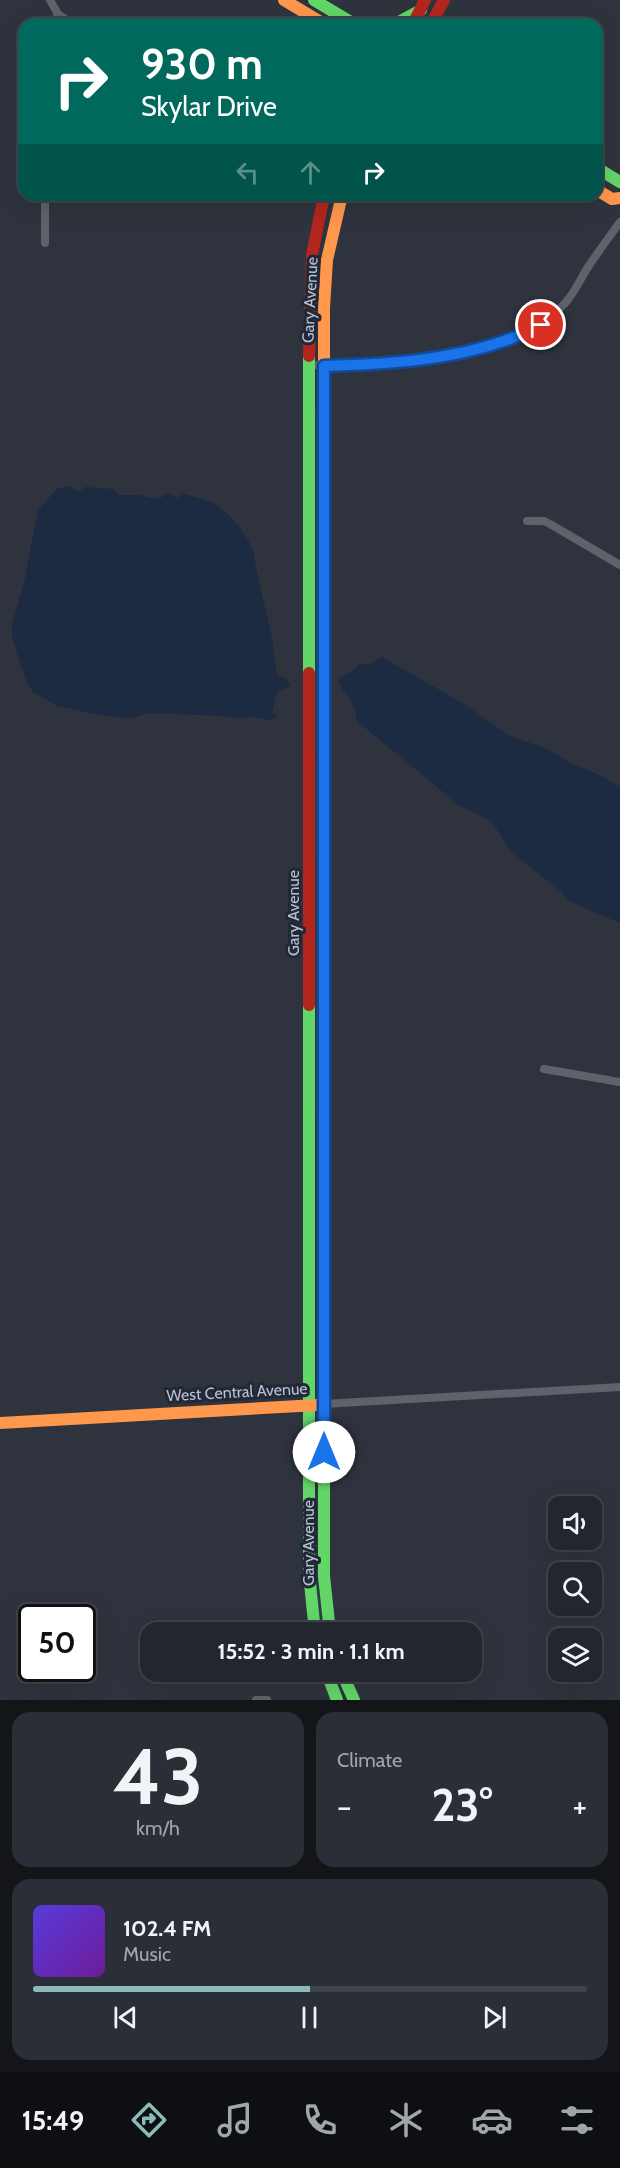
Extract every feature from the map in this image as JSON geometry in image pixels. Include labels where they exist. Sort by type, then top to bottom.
[{"type":"main road","points":[[284,0],[314,18]]},
{"type":"main road","points":[[314,0],[344,18]]},
{"type":"main road","points":[[434,18],[444,0]]},
{"type":"main road","points":[[404,18],[423,5]]},
{"type":"main road","points":[[603,172],[620,182]]},
{"type":"main road","points":[[603,194],[612,199],[620,198]]},
{"type":"main road","name":"Gary Avenue","points":[[314,1622],[309,1575],[309,365],[310,275],[323,201]]},
{"type":"main road","name":"Gary Avenue","points":[[329,1622],[324,1576],[324,308],[327,260],[341,201]]},
{"type":"main road","name":"West Central Avenue","points":[[0,1423],[324,1404]]},
{"type":"main road","points":[[331,1682],[338,1700]]},
{"type":"main road","points":[[346,1682],[354,1700]]},
{"type":"street","points":[[50,0],[58,14],[64,18]]},
{"type":"street","points":[[56,18],[58,14]]},
{"type":"street","points":[[45,201],[45,243]]},
{"type":"street","points":[[309,365],[379,365],[429,359],[508,340],[541,325],[567,302],[589,265],[620,222]]},
{"type":"street","points":[[527,521],[543,521],[550,524],[620,565]]},
{"type":"street","points":[[544,1069],[620,1082]]},
{"type":"street","name":"West Central Avenue","points":[[324,1404],[620,1387]]},
{"type":"street","points":[[256,1700],[267,1700]]},
{"type":"green space","points":[[314,408],[316,408],[319,469],[319,752],[314,751]]},
{"type":"green space","points":[[314,759],[319,759],[318,856],[315,865]]},
{"type":"green space","points":[[314,999],[318,1022],[319,1060],[317,1112],[314,1120]]},
{"type":"green space","points":[[314,1512],[324,1622],[320,1622],[315,1592]]},
{"type":"water","points":[[70,486],[79,492],[85,487],[113,489],[119,495],[138,495],[159,499],[168,493],[177,498],[184,494],[215,504],[229,515],[252,548],[272,638],[277,675],[285,678],[291,686],[277,691],[272,713],[278,717],[270,720],[253,717],[149,713],[132,718],[105,716],[57,706],[33,692],[18,657],[12,636],[12,626],[25,578],[38,510],[57,489]]},
{"type":"water","points":[[382,657],[464,704],[509,736],[545,748],[573,764],[602,776],[620,788],[620,923],[567,900],[562,892],[510,850],[492,822],[460,806],[357,721],[352,702],[339,679],[356,668],[358,664],[371,664]]},
{"type":"traffic: fast","points":[[314,0],[344,18]]},
{"type":"traffic: fast","points":[[406,18],[421,10]]},
{"type":"traffic: fast","points":[[603,172],[620,182]]},
{"type":"traffic: fast","points":[[309,356],[309,673]]},
{"type":"traffic: fast","points":[[309,1005],[309,1574],[314,1622]]},
{"type":"traffic: fast","points":[[324,1257],[324,1576],[329,1622]]},
{"type":"traffic: fast","points":[[330,1682],[337,1700]]},
{"type":"traffic: fast","points":[[346,1682],[354,1700]]},
{"type":"traffic: slow","points":[[284,0],[314,18]]},
{"type":"traffic: slow","points":[[603,194],[612,199],[620,198]]},
{"type":"traffic: slow","points":[[324,537],[324,308],[327,260],[341,201]]},
{"type":"traffic: slow","points":[[324,911],[324,1257]]},
{"type":"traffic: slow","points":[[0,1423],[317,1405]]},
{"type":"traffic: jam","points":[[416,18],[425,0]]},
{"type":"traffic: jam","points":[[434,18],[444,0]]},
{"type":"traffic: jam","points":[[309,356],[312,255],[323,201]]},
{"type":"traffic: jam","points":[[324,537],[324,911]]},
{"type":"traffic: jam","points":[[309,673],[309,1005]]},
{"type":"route","points":[[324,1452],[324,366],[379,365],[429,359],[508,340],[541,325]]}]
